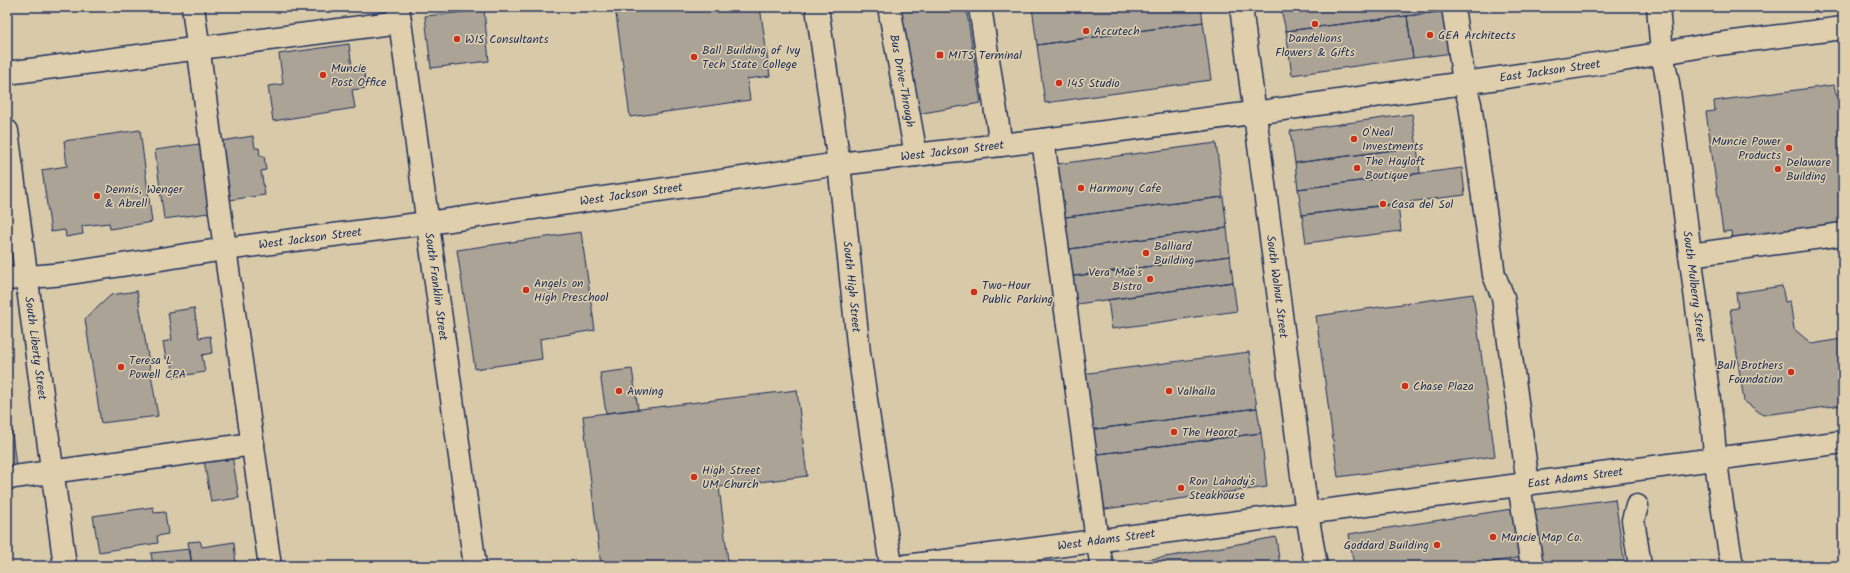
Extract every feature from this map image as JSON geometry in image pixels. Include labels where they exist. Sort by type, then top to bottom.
[{"type":"main road","points":[[193,7],[225,249],[270,566]]},
{"type":"main road","name":"South High Street","points":[[817,7],[839,164],[859,353],[891,566]]},
{"type":"main road","name":"Bus Drive-Through","points":[[889,7],[916,156]]},
{"type":"main road","points":[[980,7],[1001,145]]},
{"type":"main road","name":"South Walnut Street","points":[[1241,7],[1256,112],[1307,514],[1316,566]]},
{"type":"main road","points":[[1454,7],[1464,82],[1470,104],[1494,275],[1503,297],[1532,566]]},
{"type":"main road","name":"South Mulberry Street","points":[[1658,7],[1662,53],[1668,83],[1713,431],[1715,460],[1720,482],[1732,566]]},
{"type":"main road","points":[[7,73],[198,48],[399,14]]},
{"type":"main road","name":"South Franklin Street","points":[[399,14],[475,566]]},
{"type":"main road","name":"East Jackson Street","points":[[1256,112],[1703,46],[1843,28]]},
{"type":"main road","name":"West Jackson Street","points":[[17,278],[64,274],[225,249],[427,223],[839,164],[916,156],[1256,112]]},
{"type":"main road","name":"South Liberty Street","points":[[7,131],[17,278],[52,471],[65,566]]},
{"type":"main road","points":[[1043,140],[1097,541],[1102,566]]},
{"type":"main road","points":[[1690,256],[1843,234]]},
{"type":"main road","name":"East Adams Street","points":[[1307,514],[1843,442]]},
{"type":"main road","points":[[7,478],[253,444]]},
{"type":"main road","points":[[1637,506],[1633,520],[1640,566]]},
{"type":"main road","name":"West Adams Street","points":[[906,566],[1307,514]]},
{"type":"building","name":"Ball Building of Ivy Tech State College","points":[[615,7],[760,7],[770,76],[747,79],[750,100],[630,117]]},
{"type":"building","name":"MITS Terminal","points":[[898,7],[966,7],[981,103],[917,114]]},
{"type":"building","name":"Accutech","points":[[1032,7],[1201,7],[1203,22],[1037,45]]},
{"type":"building","name":"Dandelions Flowers & Gifts","points":[[1297,7],[1446,7],[1446,11],[1286,31],[1281,9]]},
{"type":"building","name":"WIS Consultants","points":[[484,10],[489,61],[431,68],[425,16]]},
{"type":"building","points":[[1446,11],[1453,53],[1413,58],[1407,16]]},
{"type":"building","points":[[1407,16],[1413,58],[1292,75],[1286,31]]},
{"type":"building","points":[[1203,22],[1211,80],[1045,103],[1037,45]]},
{"type":"building","name":"Muncie Post Office","points":[[349,44],[352,67],[363,66],[366,88],[352,90],[355,108],[273,121],[268,86],[283,84],[279,54]]},
{"type":"building","name":"Delaware Building","points":[[1834,85],[1836,95],[1843,94],[1843,225],[1732,240],[1731,231],[1723,232],[1706,112],[1715,111],[1714,101]]},
{"type":"building","name":"O'Neal Investments","points":[[1412,114],[1417,147],[1295,163],[1290,131]]},
{"type":"building","name":"Dennis, Wenger & Abrell","points":[[140,130],[152,222],[110,229],[109,223],[82,226],[83,234],[66,237],[65,230],[51,232],[42,170],[67,166],[64,141]]},
{"type":"building","points":[[253,136],[255,148],[259,148],[260,156],[264,156],[266,170],[261,171],[265,195],[229,200],[221,141]]},
{"type":"building","points":[[207,143],[216,212],[164,219],[155,150]]},
{"type":"building","points":[[1216,143],[1223,197],[1058,218],[1050,165]]},
{"type":"building","name":"The Hayloft Boutique","points":[[1417,147],[1420,173],[1298,189],[1295,163]]},
{"type":"building","points":[[1462,168],[1465,195],[1302,215],[1298,189]]},
{"type":"building","points":[[1223,197],[1227,228],[1062,250],[1058,218]]},
{"type":"building","points":[[1398,204],[1401,231],[1306,243],[1302,215]]},
{"type":"building","name":"Balliard Building","points":[[1227,228],[1230,256],[1067,277],[1062,250]]},
{"type":"building","name":"Angels on High Preschool","points":[[581,232],[595,330],[540,339],[542,359],[475,369],[457,250]]},
{"type":"building","name":"Vera Mae's Bistro","points":[[1230,256],[1233,282],[1070,305],[1067,277]]},
{"type":"building","points":[[1233,282],[1237,311],[1112,329],[1108,300]]},
{"type":"building","name":"Ball Brothers Foundation","points":[[1782,286],[1785,302],[1790,301],[1794,329],[1812,344],[1841,339],[1843,343],[1843,405],[1763,415],[1744,401],[1730,309],[1738,308],[1736,293]]},
{"type":"building","name":"Teresa L Powell CPA","points":[[137,291],[158,416],[101,423],[85,319],[111,295]]},
{"type":"building","name":"Chase Plaza","points":[[1473,294],[1495,456],[1338,477],[1316,316]]},
{"type":"building","points":[[194,308],[199,338],[210,336],[212,353],[202,355],[205,372],[174,377],[171,358],[166,359],[163,342],[172,340],[168,312]]},
{"type":"building","name":"Valhalla","points":[[1249,352],[1257,408],[1089,430],[1081,374]]},
{"type":"building","name":"Awning","points":[[632,369],[638,409],[606,413],[600,373]]},
{"type":"building","name":"High Street UM Church","points":[[797,390],[807,476],[719,487],[728,561],[691,566],[601,566],[583,416]]},
{"type":"building","points":[[1257,408],[1261,433],[1091,455],[1089,430]]},
{"type":"building","points":[[7,424],[11,424],[16,466],[7,467]]},
{"type":"building","points":[[1261,433],[1267,487],[1098,510],[1091,455]]},
{"type":"building","points":[[232,455],[239,498],[211,502],[204,460]]},
{"type":"building","points":[[1615,499],[1625,566],[1539,566],[1531,510]]},
{"type":"building","points":[[153,507],[154,513],[165,512],[168,534],[157,536],[158,543],[99,552],[93,516]]},
{"type":"building","name":"Goddard Building","points":[[1518,508],[1524,557],[1467,566],[1354,566],[1349,534]]},
{"type":"building","points":[[1276,537],[1280,566],[1105,566],[1178,555]]},
{"type":"building","points":[[200,541],[202,547],[234,542],[236,566],[192,566],[188,542]]},
{"type":"building","points":[[190,549],[192,566],[153,566],[151,553]]},
{"type":"place","name":"Dandelions Flowers & Gifts","points":[[1315,24]]},
{"type":"place","name":"Accutech","points":[[1086,31]]},
{"type":"place","name":"GEA Architects","points":[[1430,35]]},
{"type":"place","name":"WIS Consultants","points":[[457,39]]},
{"type":"place","name":"MITS Terminal","points":[[940,55]]},
{"type":"place","name":"Ball Building of Ivy Tech State College","points":[[694,57]]},
{"type":"place","name":"Muncie Post Office","points":[[323,75]]},
{"type":"place","name":"145 Studio","points":[[1059,83]]},
{"type":"place","name":"O'Neal Investments","points":[[1354,139]]},
{"type":"place","name":"Muncie Power Products","points":[[1789,148]]},
{"type":"place","name":"The Hayloft Boutique","points":[[1357,168]]},
{"type":"place","name":"Delaware Building","points":[[1778,169]]},
{"type":"place","name":"Harmony Cafe","points":[[1081,188]]},
{"type":"place","name":"Dennis, Wenger & Abrell","points":[[97,196]]},
{"type":"place","name":"Casa del Sol","points":[[1383,204]]},
{"type":"place","name":"Balliard Building","points":[[1146,253]]},
{"type":"place","name":"Vera Mae's Bistro","points":[[1150,279]]},
{"type":"place","name":"Angels on High Preschool","points":[[526,290]]},
{"type":"place","name":"Two-Hour Public Parking","points":[[974,292]]},
{"type":"place","name":"Teresa L Powell CPA","points":[[121,367]]},
{"type":"place","name":"Ball Brothers Foundation","points":[[1791,372]]},
{"type":"place","name":"Chase Plaza","points":[[1405,386]]},
{"type":"place","name":"Awning","points":[[619,391]]},
{"type":"place","name":"Valhalla","points":[[1169,391]]},
{"type":"place","name":"The Heorot","points":[[1174,432]]},
{"type":"place","name":"High Street UM Church","points":[[694,477]]},
{"type":"place","name":"Ron Lahody's Steakhouse","points":[[1181,488]]},
{"type":"place","name":"Muncie Map Co.","points":[[1493,537]]},
{"type":"place","name":"Goddard Building","points":[[1437,545]]}]
